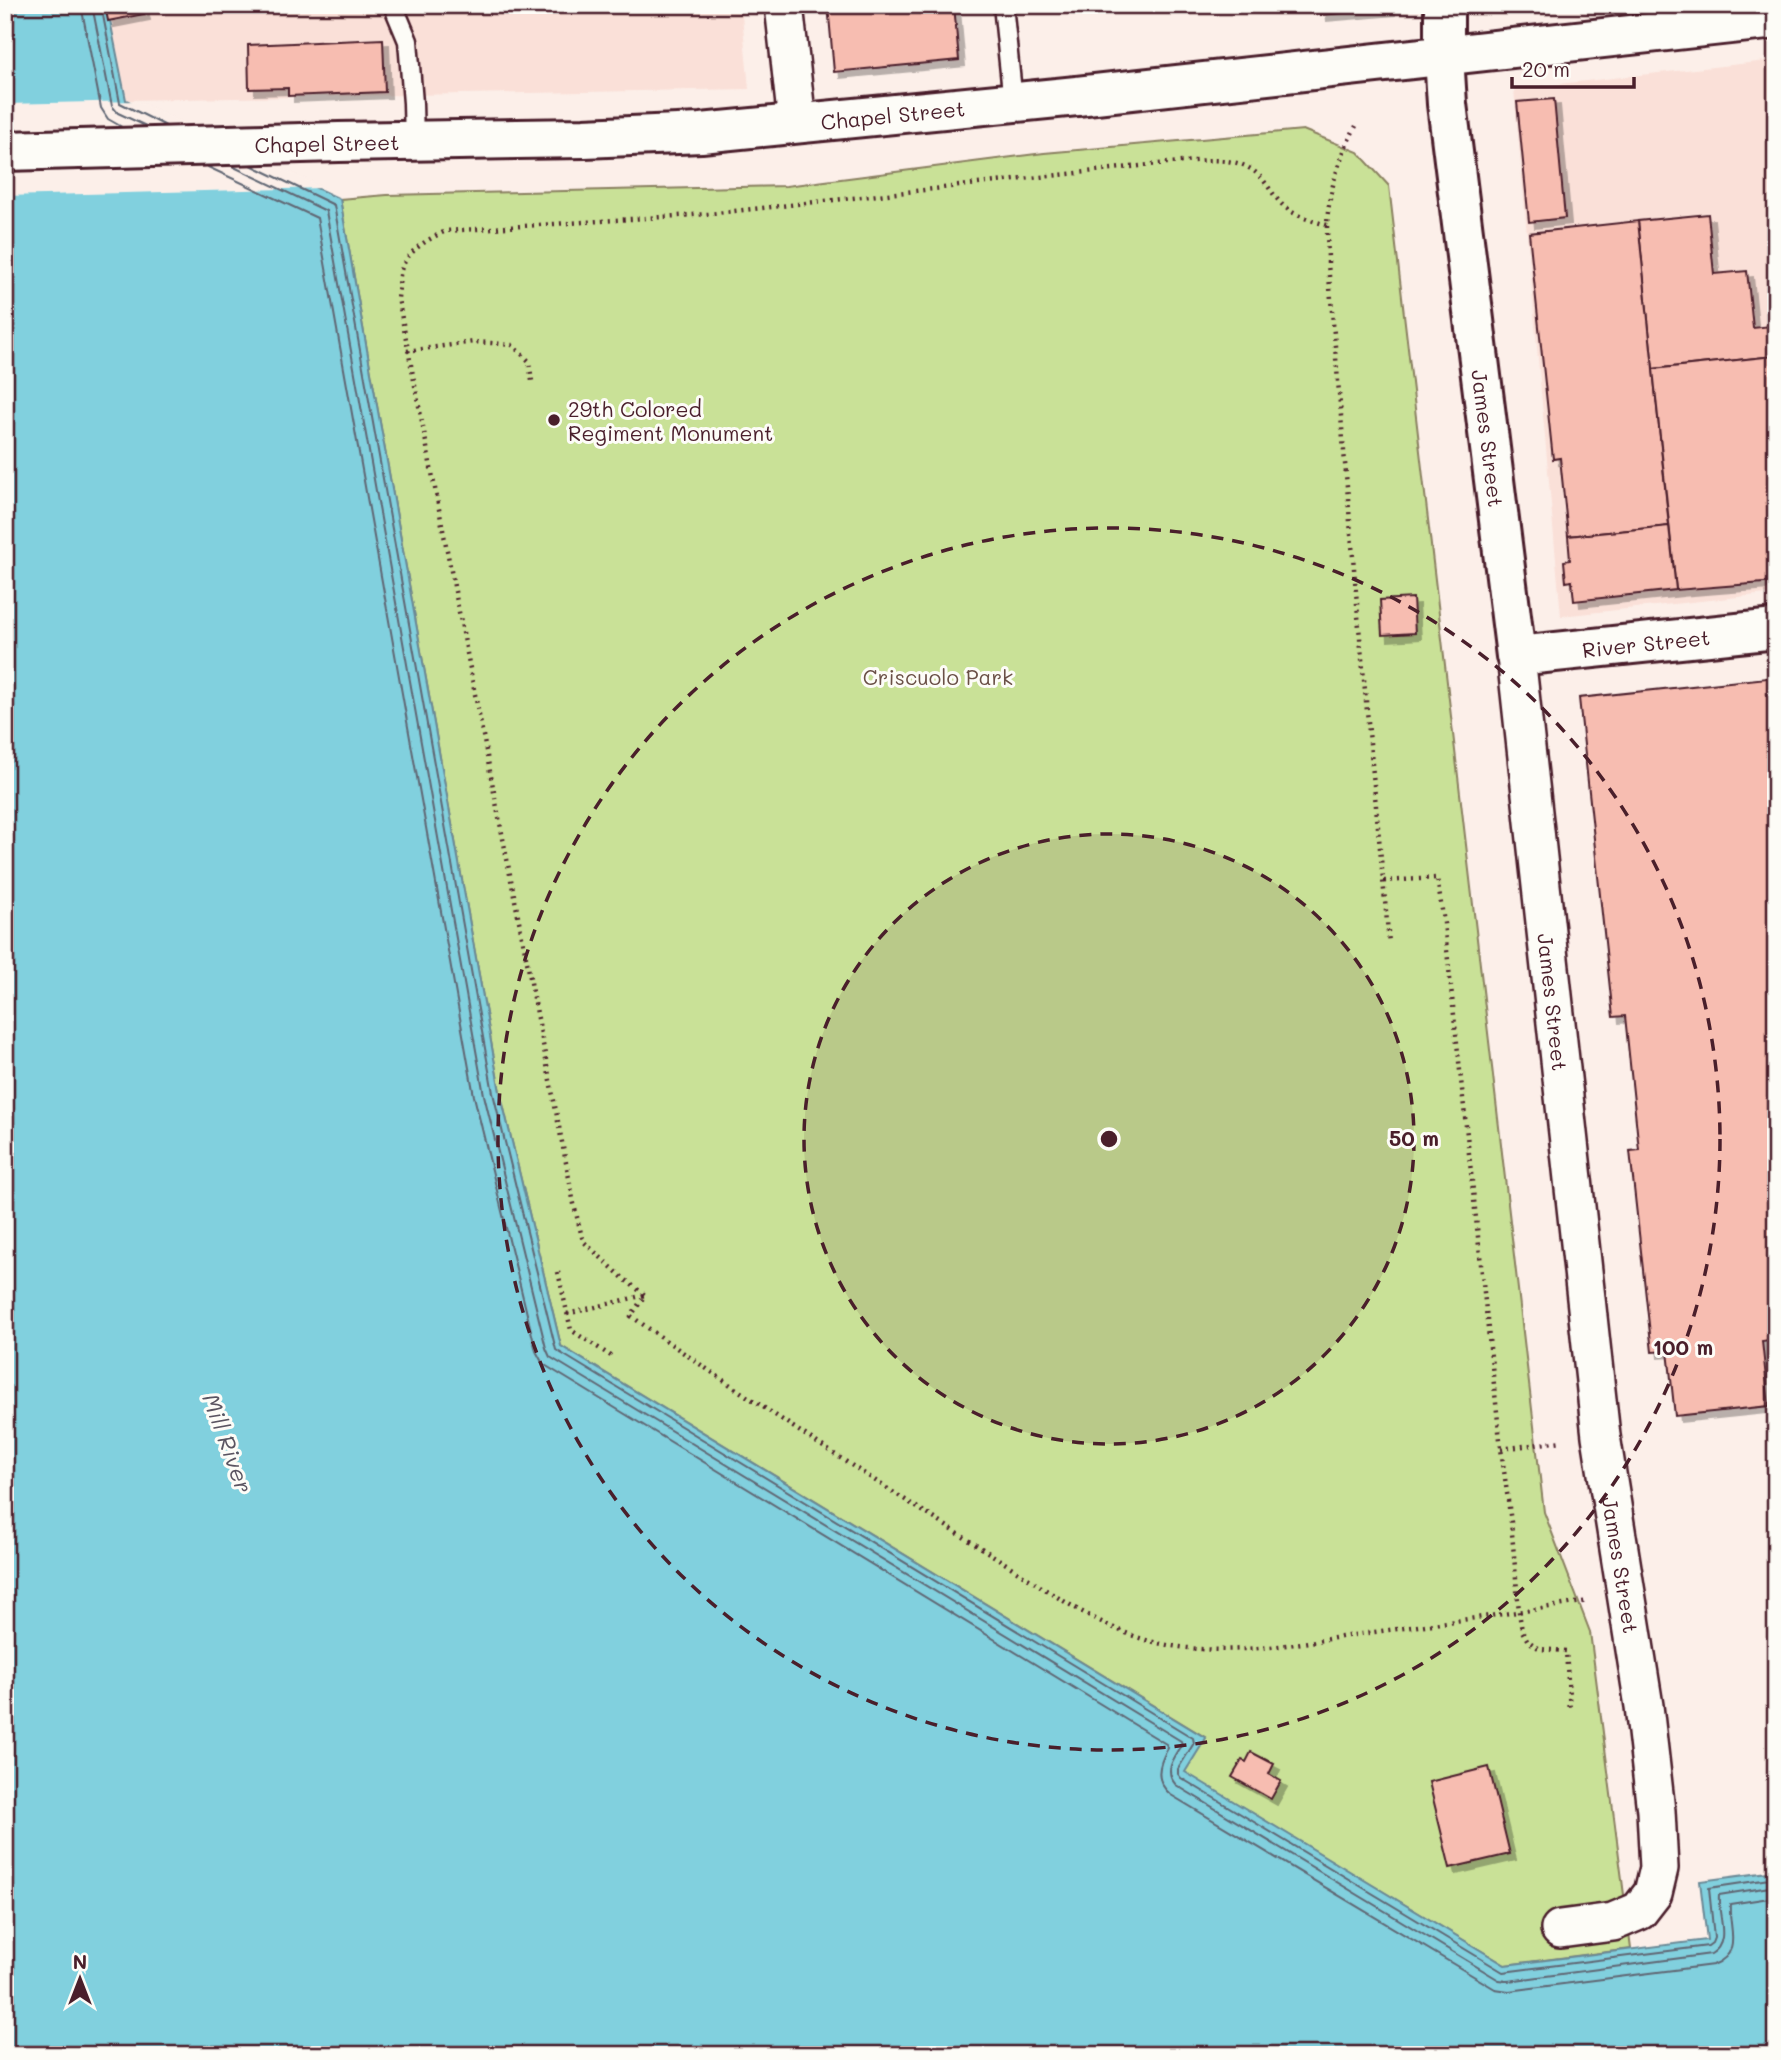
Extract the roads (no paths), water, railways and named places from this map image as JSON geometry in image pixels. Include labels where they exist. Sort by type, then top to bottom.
[{"type":"main road","name":"James Street","points":[[1444,5],[1447,104],[1516,656]]},
{"type":"main road","name":"Chapel Street","points":[[5,151],[651,136],[1013,102],[1776,19]]},
{"type":"main road","name":"River Street","points":[[1516,656],[1776,629]]},
{"type":"street","points":[[784,5],[797,123]]},
{"type":"street","name":"James Street","points":[[1516,656],[1601,1436],[1644,1706],[1656,1811],[1659,1868],[1653,1893],[1639,1911],[1613,1922],[1560,1929]]},
{"type":"lane","points":[[393,5],[408,41],[414,142]]},
{"type":"lane","points":[[1003,5],[1013,102]]},
{"type":"water","name":"Mill River","points":[[5,5],[107,5],[126,100],[340,199],[500,1092],[561,1346],[1206,1738],[1185,1772],[1505,1965],[1707,1940],[1700,1881],[1776,1871],[1776,2055],[5,2055]]},
{"type":"place","name":"29th Colored Regiment Monument","points":[[554,420]]},
{"type":"park label","name":"Criscuolo Park","points":[[938,676]]}]
